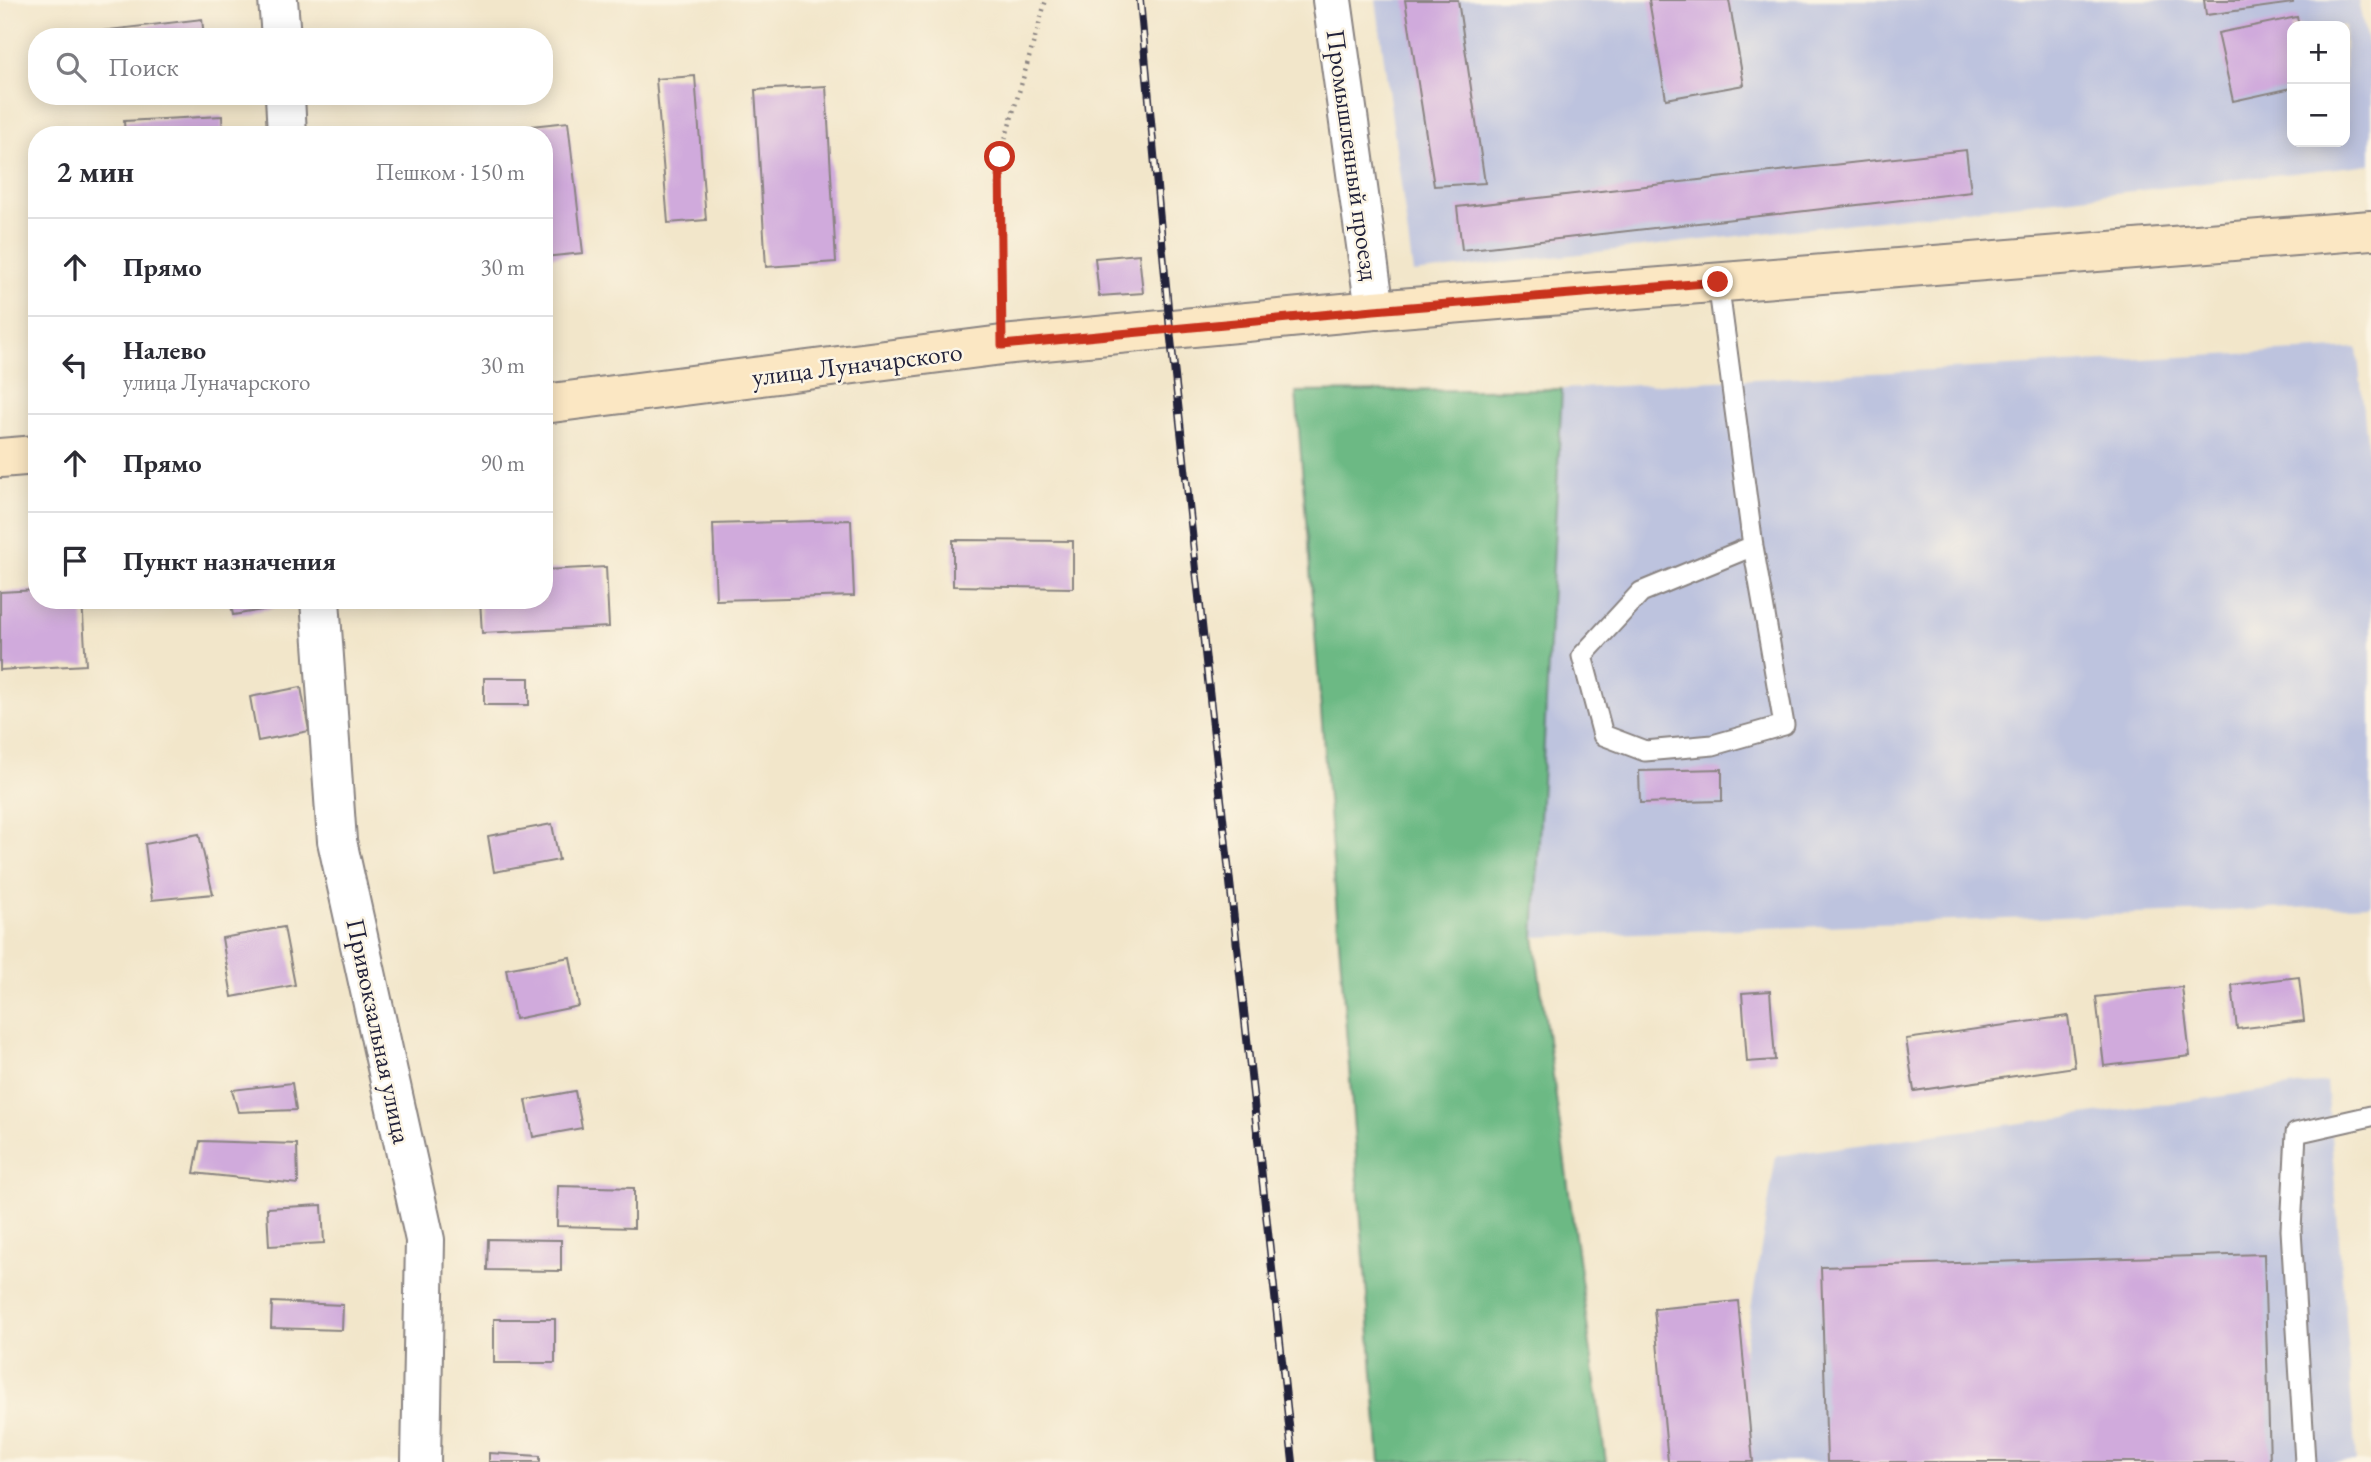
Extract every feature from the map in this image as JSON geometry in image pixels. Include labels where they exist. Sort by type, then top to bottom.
[{"type":"main road","name":"улица Луначарского","points":[[553,403],[1002,345],[1374,310],[2371,230]]},
{"type":"main road","points":[[0,458],[28,456]]},
{"type":"street","points":[[278,0],[280,28]]},
{"type":"street","name":"Промышленный проезд","points":[[1332,0],[1374,310]]},
{"type":"street","points":[[285,105],[287,126]]},
{"type":"street","name":"Привокзальная улица","points":[[321,609],[337,841],[425,1240],[421,1462]]},
{"type":"lane","points":[[1718,282],[1753,546],[1784,725],[1713,746],[1645,751],[1603,735],[1582,656],[1641,592],[1753,546]]},
{"type":"lane","points":[[2305,1462],[2291,1230],[2296,1133],[2371,1116]]},
{"type":"path","points":[[1002,345],[1000,157],[1046,0]]},
{"type":"shaded area","points":[[1376,0],[2358,0],[2371,60],[2371,164],[1413,273]]},
{"type":"shaded area","points":[[2357,348],[2371,476],[2371,905],[1534,937],[1562,389]]},
{"type":"shaded area","points":[[2327,1082],[2356,1462],[1726,1462],[1776,1156]]},
{"type":"green space","points":[[1562,389],[1534,937],[1606,1462],[1380,1462],[1296,392]]},
{"type":"building","points":[[1405,0],[1458,0],[1485,183],[1434,186]]},
{"type":"building","points":[[1649,0],[1729,0],[1744,85],[1666,99]]},
{"type":"building","points":[[2204,0],[2293,0],[2293,3],[2206,15]]},
{"type":"building","points":[[2297,17],[2298,21],[2287,21],[2287,89],[2233,101],[2218,33]]},
{"type":"building","points":[[202,19],[203,28],[126,28]]},
{"type":"building","points":[[695,76],[706,220],[668,223],[656,79]]},
{"type":"building","points":[[826,86],[836,262],[766,267],[755,90]]},
{"type":"building","points":[[222,116],[223,126],[124,126],[124,121]]},
{"type":"building","points":[[568,122],[583,253],[553,256],[553,126],[530,126]]},
{"type":"building","points":[[1966,150],[1971,192],[1462,250],[1457,207]]},
{"type":"building","points":[[1139,254],[1143,293],[1099,296],[1095,258]]},
{"type":"building","points":[[851,520],[854,596],[716,600],[713,524]]},
{"type":"building","points":[[953,540],[1073,541],[1073,588],[953,586]]},
{"type":"building","points":[[606,567],[609,627],[482,633],[481,609],[553,609],[553,570]]},
{"type":"building","points":[[28,590],[28,609],[83,609],[86,665],[0,670],[0,592]]},
{"type":"building","points":[[232,609],[268,609],[233,615]]},
{"type":"building","points":[[484,678],[529,678],[529,705],[484,705]]},
{"type":"building","points":[[301,687],[309,731],[258,741],[250,697]]},
{"type":"building","points":[[1722,769],[1722,801],[1640,803],[1639,771]]},
{"type":"building","points":[[552,824],[559,860],[494,872],[488,836]]},
{"type":"building","points":[[199,834],[213,894],[152,900],[145,844]]},
{"type":"building","points":[[284,927],[295,985],[232,997],[222,938]]},
{"type":"building","points":[[570,957],[579,1006],[515,1019],[506,969]]},
{"type":"building","points":[[2299,977],[2304,1021],[2237,1029],[2232,985]]},
{"type":"building","points":[[2182,987],[2190,1056],[2104,1066],[2096,997]]},
{"type":"building","points":[[1770,991],[1775,1060],[1747,1062],[1742,993]]},
{"type":"building","points":[[2068,1016],[2075,1067],[1914,1091],[1906,1039]]},
{"type":"building","points":[[292,1083],[296,1110],[238,1112],[232,1090]]},
{"type":"building","points":[[575,1091],[582,1128],[533,1137],[526,1100]]},
{"type":"building","points":[[200,1141],[297,1144],[298,1184],[194,1173]]},
{"type":"building","points":[[558,1186],[634,1188],[634,1228],[557,1226]]},
{"type":"building","points":[[322,1205],[324,1243],[269,1246],[267,1208]]},
{"type":"building","points":[[488,1239],[561,1240],[561,1271],[487,1270]]},
{"type":"building","points":[[2264,1254],[2270,1462],[1827,1462],[1821,1267]]},
{"type":"building","points":[[1738,1301],[1753,1462],[1668,1462],[1654,1309]]},
{"type":"building","points":[[272,1302],[343,1305],[342,1330],[271,1328]]},
{"type":"building","points":[[494,1319],[555,1319],[555,1363],[494,1363]]},
{"type":"building","points":[[489,1453],[540,1456],[540,1462],[489,1462]]},
{"type":"railway","points":[[1140,0],[1170,330],[1293,1462]]},
{"type":"route","points":[[1000,157],[1002,345],[1374,310],[1718,282]]}]
